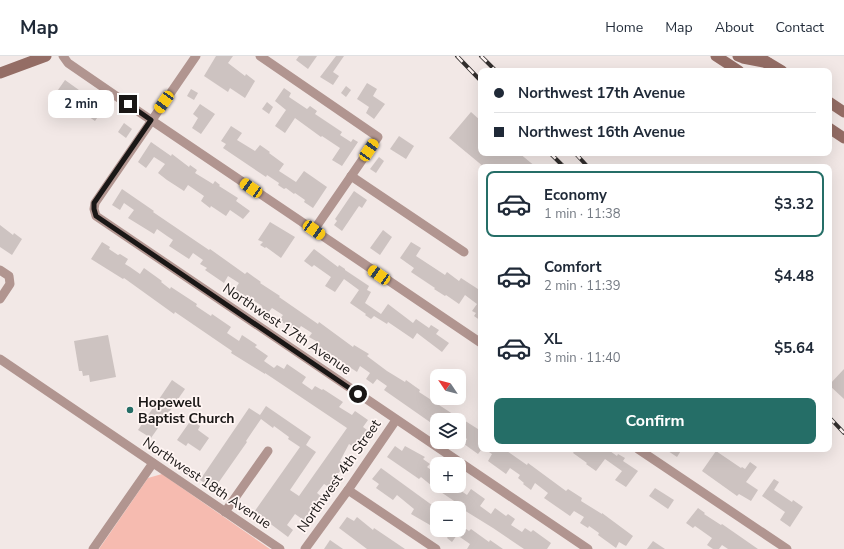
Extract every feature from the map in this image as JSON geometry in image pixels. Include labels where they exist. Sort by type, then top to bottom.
[{"type":"main road","points":[[716,56],[734,68]]},
{"type":"main road","points":[[738,56],[768,63]]},
{"type":"main road","points":[[758,56],[777,68]]},
{"type":"main road","points":[[0,73],[36,58]]},
{"type":"main road","points":[[832,104],[844,112]]},
{"type":"main road","points":[[832,130],[844,138]]},
{"type":"street","points":[[63,56],[68,63],[151,120],[478,341]]},
{"type":"street","points":[[151,120],[196,56]]},
{"type":"street","points":[[260,56],[378,137],[314,230]]},
{"type":"street","name":"Northwest 17th Avenue","points":[[151,120],[94,203],[96,216],[100,220],[396,420],[577,546],[588,549]]},
{"type":"street","points":[[351,176],[464,252]]},
{"type":"street","points":[[0,270],[10,276],[10,284],[0,299]]},
{"type":"street","name":"Northwest 18th Avenue","points":[[0,359],[280,549]]},
{"type":"street","name":"Northwest 4th Street","points":[[305,549],[396,420]]},
{"type":"street","points":[[226,512],[268,451]]},
{"type":"street","points":[[642,452],[787,549]]},
{"type":"street","points":[[93,549],[152,463]]},
{"type":"street","points":[[348,490],[436,549]]},
{"type":"shaded area","points":[[162,474],[270,549],[99,549],[148,478]]},
{"type":"building","points":[[216,56],[233,56],[228,63],[245,76],[246,74],[255,81],[245,98],[230,88],[228,92],[204,76]]},
{"type":"building","points":[[299,56],[317,56],[308,69],[296,60]]},
{"type":"building","points":[[336,56],[344,56],[333,72],[339,76],[333,85],[320,77]]},
{"type":"building","points":[[65,80],[104,108],[95,121],[82,112],[79,116],[67,107],[72,100],[58,90]]},
{"type":"building","points":[[367,83],[377,89],[373,96],[385,104],[374,119],[366,113],[369,107],[357,99]]},
{"type":"building","points":[[346,86],[351,90],[346,97],[341,93]]},
{"type":"building","points":[[284,88],[291,93],[289,97],[307,109],[310,106],[317,111],[315,114],[342,132],[340,135],[351,142],[353,139],[358,142],[342,166],[332,160],[340,148],[322,136],[321,137],[295,118],[285,133],[275,126],[286,110],[275,101]]},
{"type":"building","points":[[191,89],[198,93],[194,100],[187,96]]},
{"type":"building","points":[[267,102],[273,107],[269,114],[262,109]]},
{"type":"building","points":[[200,104],[215,114],[201,134],[192,128],[198,118],[193,114]]},
{"type":"building","points":[[471,112],[478,118],[478,156],[523,156],[532,164],[480,164],[449,138]]},
{"type":"building","points":[[124,123],[132,129],[126,138],[118,132]]},
{"type":"building","points":[[231,126],[242,133],[237,140],[255,151],[260,145],[270,152],[269,153],[284,164],[279,171],[296,182],[304,171],[327,187],[313,208],[295,193],[294,194],[286,188],[284,189],[278,185],[279,183],[267,175],[266,177],[223,148],[226,144],[221,141]]},
{"type":"building","points":[[399,136],[414,146],[406,159],[390,149]]},
{"type":"building","points":[[151,142],[171,156],[172,154],[189,167],[190,165],[197,170],[195,173],[213,184],[215,181],[220,185],[219,186],[238,198],[236,201],[250,211],[243,219],[230,210],[226,216],[211,206],[210,208],[201,201],[204,196],[188,185],[184,191],[158,173],[165,164],[154,157],[146,168],[138,162]]},
{"type":"building","points":[[379,157],[384,161],[376,173],[370,169]]},
{"type":"building","points":[[122,189],[154,211],[153,212],[245,274],[247,272],[261,282],[260,283],[280,296],[279,297],[318,324],[319,322],[353,347],[354,345],[369,354],[367,356],[387,371],[405,382],[406,380],[420,390],[419,392],[430,399],[430,405],[439,405],[451,413],[430,413],[430,422],[384,390],[387,386],[377,379],[373,384],[366,379],[370,373],[360,366],[357,372],[315,344],[316,341],[309,337],[312,333],[301,326],[297,332],[279,320],[283,315],[272,308],[268,313],[261,308],[262,306],[235,289],[239,283],[228,276],[224,283],[205,270],[207,268],[200,264],[203,260],[193,253],[189,259],[169,246],[173,240],[157,229],[154,234],[128,218],[134,210],[124,203],[120,210],[112,205]]},
{"type":"building","points":[[354,191],[367,200],[362,208],[359,206],[342,231],[334,225],[337,221],[335,219]]},
{"type":"building","points":[[270,222],[295,237],[281,258],[266,247],[265,248],[260,245],[263,242],[258,240]]},
{"type":"building","points":[[0,225],[13,235],[14,233],[22,239],[12,255],[0,247]]},
{"type":"building","points":[[383,230],[392,237],[380,255],[370,248]]},
{"type":"building","points":[[102,242],[118,255],[120,254],[128,259],[125,264],[140,274],[144,268],[170,289],[171,287],[197,304],[196,306],[211,316],[212,314],[231,327],[227,333],[239,341],[242,335],[257,345],[255,347],[268,356],[264,361],[274,368],[277,365],[284,369],[287,364],[306,377],[302,383],[312,390],[315,386],[322,390],[323,389],[343,402],[339,407],[352,415],[355,411],[368,420],[363,427],[367,430],[361,440],[355,448],[349,444],[340,461],[345,464],[329,487],[324,484],[317,493],[322,497],[305,521],[295,514],[287,525],[293,530],[288,537],[268,522],[266,524],[252,515],[300,447],[288,439],[289,437],[274,426],[273,428],[261,419],[214,489],[200,480],[249,408],[260,415],[266,406],[311,437],[306,445],[316,452],[290,490],[299,496],[347,428],[265,373],[231,353],[232,351],[175,312],[174,314],[124,278],[123,279],[91,259]]},
{"type":"building","points":[[411,242],[421,248],[416,256],[445,275],[447,272],[459,281],[461,278],[478,289],[478,319],[474,316],[476,313],[472,311],[477,304],[465,295],[459,304],[446,295],[445,296],[411,272],[414,268],[400,258]]},
{"type":"building","points":[[314,249],[338,267],[339,265],[369,286],[367,290],[371,292],[365,303],[381,314],[388,304],[413,323],[416,319],[429,328],[431,325],[439,330],[436,334],[449,343],[442,352],[417,333],[413,339],[388,322],[387,324],[374,316],[371,319],[365,315],[366,314],[350,303],[359,290],[344,279],[335,292],[325,286],[331,277],[314,265],[312,267],[304,261]]},
{"type":"building","points":[[108,335],[116,377],[90,382],[89,375],[83,376],[82,371],[79,371],[74,341]]},
{"type":"building","points":[[844,369],[844,399],[832,388],[832,382]]},
{"type":"building","points":[[172,380],[185,389],[151,438],[138,430]]},
{"type":"building","points":[[191,420],[200,426],[198,430],[209,438],[200,451],[188,443],[186,446],[177,440]]},
{"type":"building","points":[[466,421],[478,429],[478,452],[480,452],[478,454],[466,445]]},
{"type":"building","points":[[395,446],[402,451],[405,446],[425,457],[423,459],[430,464],[427,467],[430,469],[430,484],[421,477],[419,479],[387,457]]},
{"type":"building","points":[[489,452],[508,452],[527,465],[528,463],[566,491],[568,489],[582,498],[581,501],[602,513],[633,536],[626,546],[619,542],[616,548],[598,535],[599,533],[589,526],[588,528],[580,523],[584,517],[574,511],[570,516],[544,498],[548,493],[535,483],[531,490],[518,478],[520,475],[510,468],[506,474],[488,461],[492,454]]},
{"type":"building","points":[[611,452],[617,456],[618,454],[625,458],[623,461],[638,471],[626,487],[615,480],[622,471],[605,459],[596,471],[573,453]]},
{"type":"building","points":[[670,452],[680,452],[677,457]]},
{"type":"building","points":[[715,452],[741,468],[742,467],[745,469],[750,462],[757,467],[746,482],[758,490],[751,501],[739,494],[737,496],[702,471]]},
{"type":"building","points":[[381,468],[430,504],[430,525],[411,514],[414,509],[397,495],[393,500],[376,488],[379,484],[372,479]]},
{"type":"building","points":[[774,479],[779,482],[774,490],[792,502],[793,500],[803,507],[790,527],[780,520],[785,512],[762,496]]},
{"type":"building","points":[[655,488],[674,500],[668,509],[649,496]]},
{"type":"building","points":[[471,489],[485,499],[480,506],[491,514],[495,508],[506,516],[508,514],[515,519],[511,525],[522,532],[525,528],[531,532],[533,530],[551,543],[547,549],[524,549],[466,511],[466,501],[454,501],[442,493],[464,493],[467,495]]},
{"type":"building","points":[[698,508],[705,513],[704,514],[721,525],[722,524],[758,549],[728,549],[722,545],[719,549],[713,549],[707,545],[712,538],[695,526],[693,528],[686,523]]},
{"type":"building","points":[[347,517],[354,521],[357,517],[373,530],[374,528],[405,549],[367,549],[339,528]]},
{"type":"building","points":[[466,529],[469,531],[471,529],[489,542],[490,540],[503,549],[467,549],[470,544],[460,537],[466,537]]},
{"type":"building","points":[[448,537],[456,537],[452,542]]},
{"type":"building","points":[[330,540],[343,549],[324,549]]},
{"type":"building","points":[[653,541],[665,549],[647,549]]},
{"type":"railway","points":[[457,56],[478,78]]},
{"type":"railway","points":[[481,56],[493,68]]},
{"type":"railway","points":[[553,156],[561,164]]},
{"type":"railway","points":[[578,156],[585,164]]},
{"type":"railway","points":[[832,420],[844,433]]},
{"type":"place","name":"Hopewell Baptist Church","points":[[130,410]]},
{"type":"route","points":[[128,104],[151,120],[94,203],[96,216],[358,394]]}]
